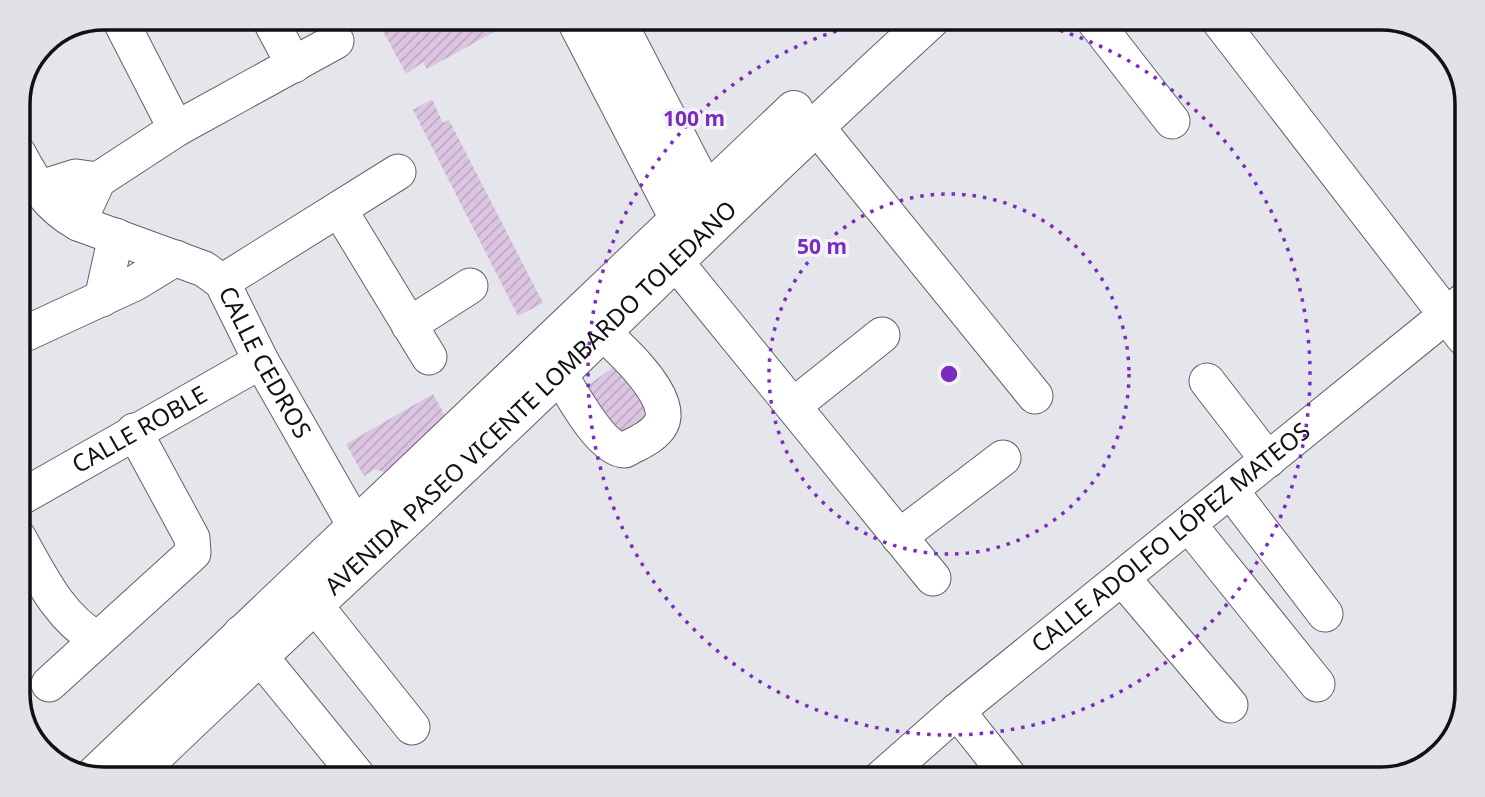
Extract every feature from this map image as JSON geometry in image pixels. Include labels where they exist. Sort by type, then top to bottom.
[{"type":"main road","points":[[582,30],[694,226]]},
{"type":"main road","points":[[620,30],[694,226]]},
{"type":"main road","name":"AVENIDA PASEO VICENTE LOMBARDO TOLEDANO","points":[[105,767],[250,644],[694,226],[907,30]]},
{"type":"main road","name":"AVENIDA PASEO VICENTE LOMBARDO TOLEDANO","points":[[694,226],[816,125],[908,30]]},
{"type":"main road","name":"AVENIDA PASEO VICENTE LOMBARDO TOLEDANO","points":[[141,767],[250,644],[314,604],[363,540]]},
{"type":"street","points":[[125,30],[176,129]]},
{"type":"street","points":[[275,30],[294,65]]},
{"type":"street","points":[[1101,30],[1172,121]]},
{"type":"street","points":[[1227,30],[1455,314]]},
{"type":"street","points":[[78,223],[97,180],[176,129],[336,41]]},
{"type":"street","points":[[816,125],[1035,396]]},
{"type":"street","points":[[222,282],[398,172]]},
{"type":"street","name":"CALLE CEDROS","points":[[30,175],[38,190],[55,208],[78,223],[204,269],[222,282],[261,361],[363,540]]},
{"type":"street","points":[[38,190],[76,177],[97,180]]},
{"type":"street","points":[[340,209],[429,357]]},
{"type":"street","points":[[694,226],[793,406],[933,578]]},
{"type":"street","points":[[102,299],[116,236]]},
{"type":"street","points":[[30,332],[102,299],[176,258]]},
{"type":"street","points":[[409,325],[470,286]]},
{"type":"street","name":"CALLE ADOLFO LÓPEZ MATEOS","points":[[897,767],[957,711],[1268,460],[1455,320]]},
{"type":"street","points":[[552,360],[597,433],[611,447],[625,450],[648,438],[660,425],[664,414],[661,398],[650,382],[591,323]]},
{"type":"street","points":[[793,406],[882,335]]},
{"type":"street","name":"CALLE ROBLE","points":[[30,492],[261,361]]},
{"type":"street","points":[[1207,381],[1268,460]]},
{"type":"street","points":[[48,684],[193,552],[192,538],[134,431]]},
{"type":"street","points":[[899,537],[1003,458]]},
{"type":"street","points":[[1231,491],[1325,614]]},
{"type":"street","points":[[1189,525],[1317,684]]},
{"type":"street","points":[[30,557],[58,605],[71,621],[97,639]]},
{"type":"street","points":[[1123,579],[1230,705]]},
{"type":"street","points":[[314,604],[412,727]]},
{"type":"street","points":[[250,644],[350,767]]},
{"type":"street","points":[[957,711],[1001,767]]},
{"type":"building","points":[[382,30],[497,30],[427,69],[423,62],[406,74]]},
{"type":"building","points":[[432,99],[443,123],[449,120],[543,303],[518,316],[413,110]]},
{"type":"building","points":[[623,360],[658,408],[614,440],[579,392]]},
{"type":"building","points":[[433,394],[451,426],[396,476],[375,469],[364,476],[346,444]]}]
